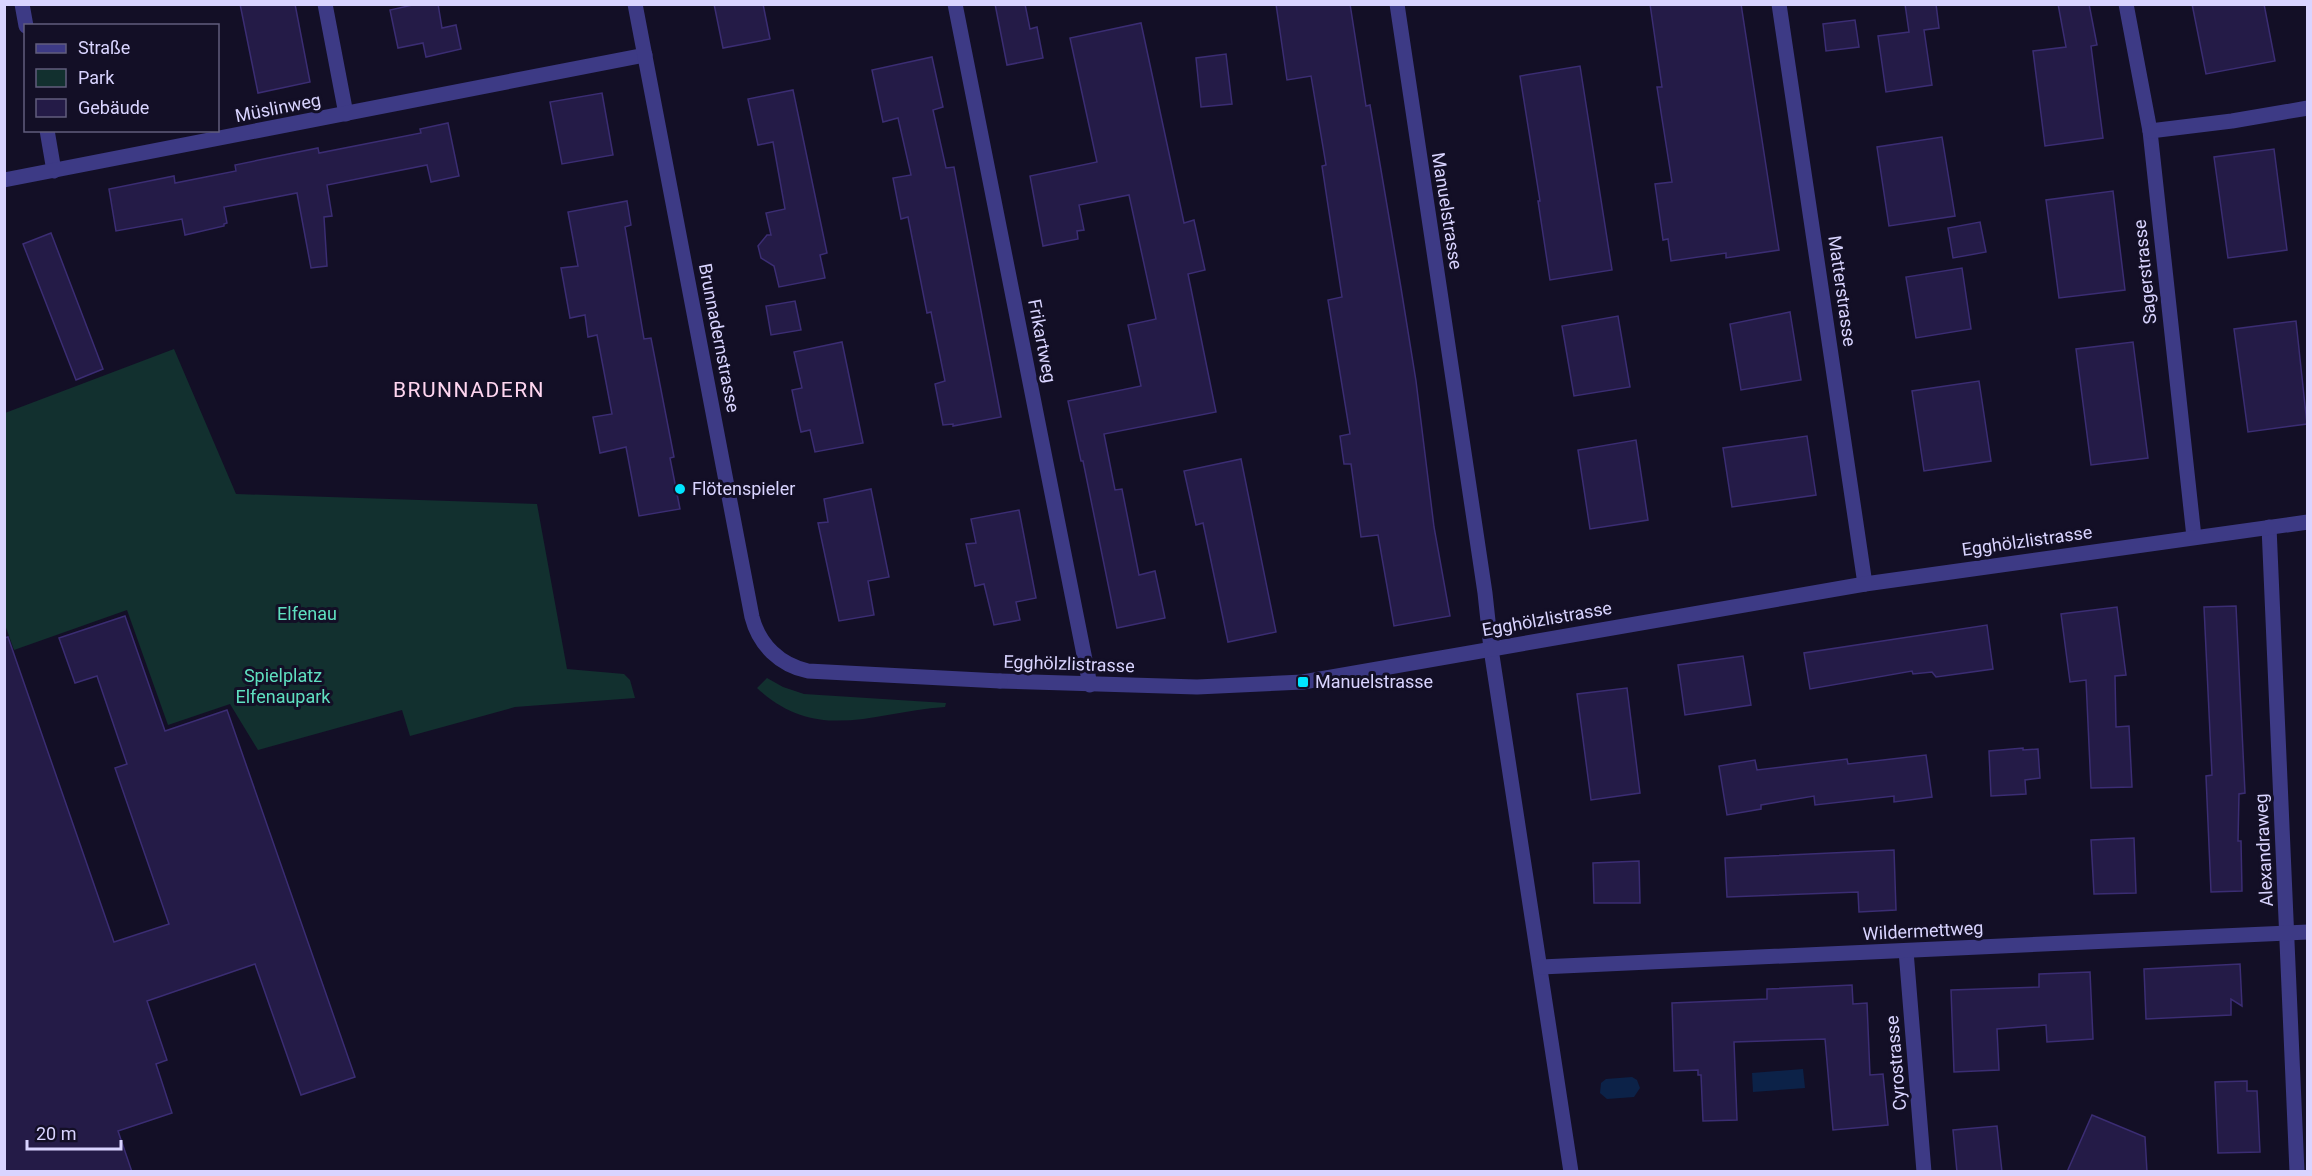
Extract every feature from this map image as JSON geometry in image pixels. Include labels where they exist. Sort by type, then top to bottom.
[{"type":"street","points":[[22,4],[26,24]]},
{"type":"street","name":"Müslinweg","points":[[325,4],[346,114]]},
{"type":"street","name":"Brunnadernstrasse","points":[[635,4],[752,617],[765,646],[790,666]]},
{"type":"street","name":"Frikartweg","points":[[955,4],[1090,684]]},
{"type":"street","name":"Manuelstrasse","points":[[1397,4],[1485,593],[1491,649],[1571,1172]]},
{"type":"street","name":"Matterstrasse","points":[[1779,4],[1865,584]]},
{"type":"street","name":"Sagerstrasse","points":[[2126,4],[2150,131],[2194,537]]},
{"type":"street","name":"Müslinweg","points":[[4,180],[645,55]]},
{"type":"street","points":[[2150,131],[2232,121],[2307,108]]},
{"type":"street","points":[[47,132],[54,171]]},
{"type":"street","name":"Egghölzlistrasse","points":[[790,666],[815,672],[1000,681],[1197,687],[1296,683],[1865,584],[2307,522]]},
{"type":"street","name":"Alexandraweg","points":[[2269,527],[2297,1172]]},
{"type":"street","name":"Wildermettweg","points":[[1541,967],[2307,932]]},
{"type":"street","name":"Cyrostrasse","points":[[1906,951],[1924,1172]]},
{"type":"green space","name":"Elfenau","points":[[174,349],[236,494],[537,504],[567,669],[624,674],[630,680],[635,698],[515,707],[410,736],[402,710],[258,750],[230,704],[168,725],[127,610],[14,650],[4,622],[5,413]]},
{"type":"green space","points":[[767,678],[783,687],[804,694],[946,703],[945,707],[870,718],[824,720],[802,715],[780,705],[757,688]]},
{"type":"water","points":[[1803,1069],[1805,1088],[1753,1092],[1752,1073]]},
{"type":"water","points":[[1632,1077],[1637,1080],[1640,1088],[1634,1097],[1607,1099],[1600,1093],[1601,1083],[1606,1079]]},
{"type":"building","points":[[240,4],[295,4],[310,82],[258,93]]},
{"type":"building","points":[[417,4],[438,4],[442,28],[456,25],[461,49],[426,57],[423,43],[398,48],[390,10]]},
{"type":"building","points":[[714,4],[763,4],[770,39],[723,48]]},
{"type":"building","points":[[995,4],[1025,4],[1030,29],[1037,27],[1043,58],[1007,65]]},
{"type":"building","points":[[1276,4],[1350,4],[1366,106],[1370,105],[1401,288],[1416,381],[1434,527],[1450,616],[1394,626],[1378,535],[1361,537],[1351,464],[1344,464],[1340,436],[1350,434],[1328,300],[1342,297],[1322,166],[1326,165],[1311,76],[1287,80]]},
{"type":"building","points":[[1650,4],[1741,4],[1779,250],[1726,258],[1726,253],[1671,261],[1668,239],[1663,240],[1655,184],[1672,182],[1657,87],[1662,87]]},
{"type":"building","points":[[1905,4],[1936,4],[1939,28],[1924,30],[1932,85],[1886,92],[1878,36],[1909,32]]},
{"type":"building","points":[[2058,4],[2089,4],[2097,45],[2091,46],[2103,138],[2045,146],[2033,51],[2066,47]]},
{"type":"building","points":[[2192,4],[2264,4],[2275,61],[2206,74]]},
{"type":"building","points":[[1855,20],[1859,47],[1826,51],[1823,24]]},
{"type":"building","points":[[1141,23],[1184,223],[1194,220],[1205,270],[1188,274],[1216,412],[1104,434],[1115,490],[1122,489],[1139,575],[1155,571],[1165,618],[1117,628],[1083,461],[1081,461],[1068,401],[1141,386],[1128,325],[1156,319],[1129,195],[1079,205],[1084,230],[1077,231],[1078,239],[1043,246],[1030,176],[1097,162],[1070,38]]},
{"type":"building","points":[[1226,54],[1232,104],[1201,107],[1196,58]]},
{"type":"building","points":[[932,57],[943,107],[933,110],[946,168],[954,167],[1001,417],[953,426],[953,424],[943,425],[935,384],[945,381],[931,312],[927,313],[908,217],[901,219],[893,178],[911,175],[898,118],[883,122],[872,70]]},
{"type":"building","points":[[1580,66],[1612,270],[1550,280],[1520,76]]},
{"type":"building","points":[[793,90],[827,253],[820,255],[825,278],[779,287],[774,266],[761,258],[758,246],[767,235],[771,235],[766,213],[785,209],[773,142],[758,145],[748,99]]},
{"type":"building","points":[[602,93],[613,155],[562,164],[550,102]]},
{"type":"building","points":[[448,123],[459,176],[431,182],[427,165],[327,185],[332,216],[324,217],[327,266],[311,268],[297,193],[224,207],[227,223],[224,226],[185,235],[182,219],[116,231],[109,189],[174,176],[175,183],[236,171],[235,165],[318,148],[319,153],[421,133],[420,129]]},
{"type":"building","points":[[1942,137],[1955,216],[1889,226],[1877,147]]},
{"type":"building","points":[[2274,149],[2287,250],[2228,258],[2214,157]]},
{"type":"building","points":[[2113,191],[2125,290],[2059,298],[2046,200]]},
{"type":"building","points":[[627,201],[631,225],[625,227],[644,339],[651,338],[674,457],[670,458],[680,509],[639,516],[626,447],[600,453],[593,417],[612,414],[597,335],[588,337],[585,315],[570,318],[561,268],[578,266],[568,212]]},
{"type":"building","points":[[1980,222],[1986,252],[1953,258],[1948,228]]},
{"type":"building","points":[[51,233],[103,369],[76,380],[23,244]]},
{"type":"building","points":[[1962,268],[1971,329],[1916,338],[1906,277]]},
{"type":"building","points":[[795,301],[801,330],[771,335],[766,306]]},
{"type":"building","points":[[1790,312],[1801,380],[1741,390],[1730,324]]},
{"type":"building","points":[[1618,316],[1630,387],[1574,396],[1562,326]]},
{"type":"building","points":[[2296,321],[2307,424],[2248,432],[2234,329]]},
{"type":"building","points":[[842,342],[863,443],[815,452],[810,430],[801,432],[798,419],[792,390],[802,388],[794,352]]},
{"type":"building","points":[[2133,342],[2148,458],[2091,465],[2076,349]]},
{"type":"building","points":[[1979,381],[1991,461],[1924,471],[1912,391]]},
{"type":"building","points":[[1807,436],[1816,495],[1732,507],[1723,448]]},
{"type":"building","points":[[1636,440],[1648,520],[1590,529],[1578,450]]},
{"type":"building","points":[[1241,459],[1276,632],[1228,642],[1203,523],[1196,525],[1184,471]]},
{"type":"building","points":[[871,489],[889,577],[868,581],[874,615],[839,621],[818,523],[828,522],[824,499]]},
{"type":"building","points":[[1019,510],[1036,598],[1016,602],[1020,620],[994,625],[984,584],[975,586],[966,544],[976,543],[971,519]]},
{"type":"building","points":[[2236,606],[2245,793],[2239,794],[2238,841],[2241,841],[2242,891],[2211,892],[2206,776],[2212,775],[2204,607]]},
{"type":"building","points":[[2117,607],[2126,675],[2115,676],[2116,727],[2129,726],[2132,787],[2091,788],[2086,680],[2070,682],[2061,614]]},
{"type":"building","points":[[125,616],[165,731],[227,710],[355,1077],[301,1095],[255,964],[147,1001],[167,1060],[156,1064],[172,1113],[118,1131],[132,1172],[4,1172],[4,638],[8,637],[114,942],[169,924],[115,768],[127,764],[97,676],[75,683],[59,638]]},
{"type":"building","points":[[1987,625],[1993,669],[1936,677],[1932,672],[1913,674],[1912,671],[1810,689],[1804,653]]},
{"type":"building","points":[[1743,656],[1751,705],[1685,715],[1678,665]]},
{"type":"building","points":[[1627,688],[1640,793],[1591,800],[1577,694]]},
{"type":"building","points":[[2023,748],[2023,750],[2038,749],[2040,778],[2025,780],[2026,794],[1991,796],[1989,751]]},
{"type":"building","points":[[1926,755],[1932,797],[1894,802],[1894,796],[1815,805],[1814,796],[1761,805],[1761,809],[1727,815],[1719,766],[1755,760],[1757,770],[1847,759],[1848,764]]},
{"type":"building","points":[[2134,838],[2136,893],[2094,894],[2091,840]]},
{"type":"building","points":[[1894,850],[1896,910],[1859,912],[1858,892],[1727,897],[1725,858]]},
{"type":"building","points":[[1639,861],[1640,903],[1594,903],[1593,863]]},
{"type":"building","points":[[2240,964],[2242,1006],[2231,999],[2231,1015],[2146,1019],[2144,969]]},
{"type":"building","points":[[2090,972],[2093,1039],[2047,1042],[2046,1025],[1997,1029],[1999,1070],[1954,1072],[1951,990],[2039,987],[2039,974]]},
{"type":"building","points":[[1852,985],[1853,1004],[1867,1003],[1870,1075],[1883,1074],[1888,1125],[1833,1130],[1825,1039],[1734,1042],[1737,1120],[1703,1121],[1701,1075],[1698,1075],[1698,1070],[1674,1071],[1672,1003],[1767,999],[1767,989]]},
{"type":"building","points":[[2247,1081],[2247,1091],[2257,1091],[2260,1152],[2218,1153],[2215,1082]]},
{"type":"building","points":[[2092,1115],[2145,1137],[2147,1172],[2067,1172]]},
{"type":"building","points":[[1997,1126],[2002,1172],[1957,1172],[1953,1130]]},
{"type":"place","name":"Flötenspieler","points":[[680,489]]},
{"type":"place","name":"Manuelstrasse","points":[[1303,682]]},
{"type":"district","name":"BRUNNADERN","points":[[469,390]]},
{"type":"park label","name":"Spielplatz Elfenaupark","points":[[283,686]]}]
